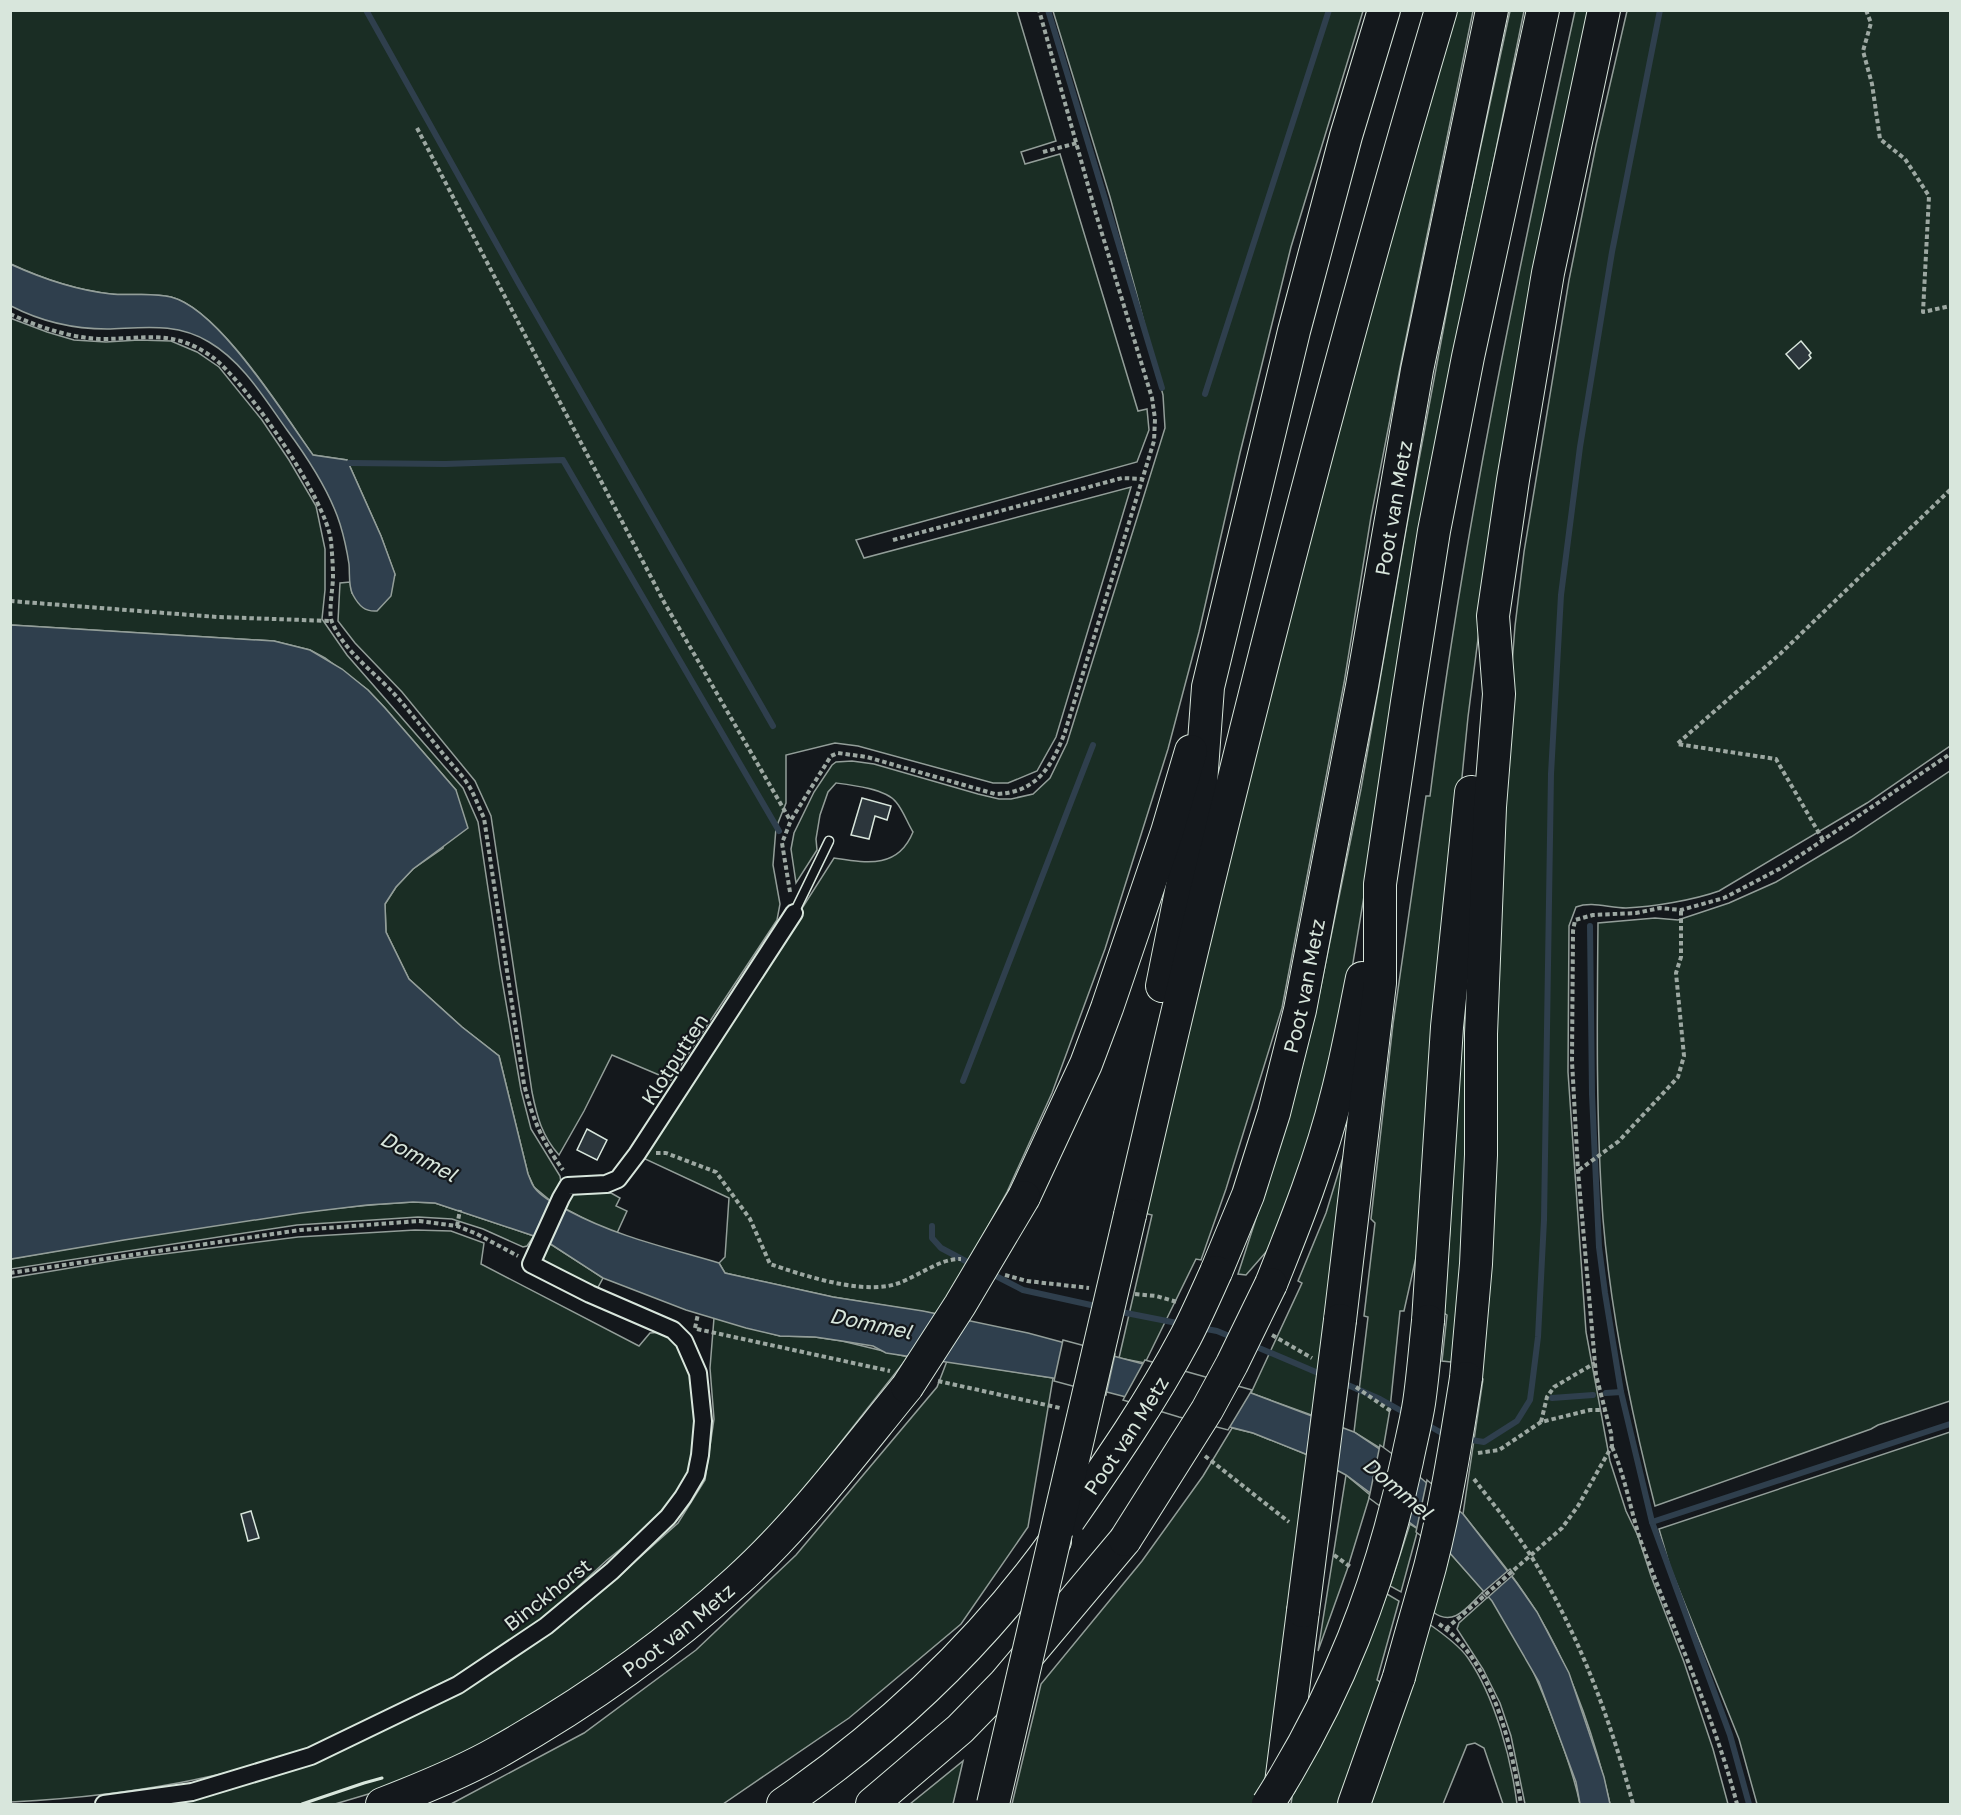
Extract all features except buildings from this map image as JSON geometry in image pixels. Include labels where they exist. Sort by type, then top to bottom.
[{"type":"highway","points":[[1130,1215],[1135,1124],[1200,797],[1208,687],[1294,331],[1346,136],[1384,10]]},
{"type":"highway","points":[[993,1804],[1185,976],[1306,492],[1441,10]]},
{"type":"highway","name":"Poot van Metz","points":[[783,1804],[811,1785],[898,1714],[974,1641],[1022,1584],[1130,1431],[1158,1385],[1185,1338],[1248,1195],[1271,1124],[1300,1010],[1346,774],[1417,370],[1492,10]]},
{"type":"highway","points":[[872,1804],[960,1730],[1004,1684],[1125,1540],[1207,1410],[1232,1364],[1271,1284],[1296,1223],[1337,1095],[1380,884],[1434,531],[1487,260],[1543,10]]},
{"type":"highway","points":[[1268,1804],[1293,1764],[1331,1691],[1357,1632],[1377,1577],[1394,1519],[1419,1403],[1428,1321],[1447,1027],[1479,716],[1513,480],[1548,273],[1604,10]]},
{"type":"highway","points":[[1354,1804],[1399,1677],[1430,1566],[1457,1437],[1466,1378],[1478,1221],[1481,1155],[1481,1034],[1490,807],[1499,694],[1493,616]]},
{"type":"highway","name":"Poot van Metz","points":[[382,1804],[496,1753],[576,1705],[636,1664],[688,1623],[738,1581],[778,1540],[907,1387],[960,1305],[1023,1197],[1086,1064],[1170,821],[1208,687]]},
{"type":"highway","points":[[1277,1804],[1340,1320],[1380,983],[1380,884]]},
{"type":"street","name":"Klotputten","points":[[565,1192],[606,1184],[618,1179],[637,1154],[794,913]]},
{"type":"street","points":[[534,1257],[565,1192]]},
{"type":"street","name":"Binckhorst","points":[[104,1804],[192,1792],[311,1756],[458,1684],[546,1626],[612,1570],[668,1517],[696,1475],[700,1455],[703,1421],[698,1373],[684,1341],[673,1330],[590,1294],[534,1257]]},
{"type":"lane","name":"Klotputten","points":[[794,913],[829,841]]},
{"type":"path","points":[[794,913],[782,843],[791,820],[831,756],[838,753],[867,757],[995,794],[1015,791],[1030,784],[1043,773],[1056,755],[1065,732],[1154,441],[1155,419],[1152,398],[1096,214],[1039,10]]},
{"type":"path","points":[[1866,10],[1870,23],[1863,51],[1872,84],[1880,139],[1905,159],[1929,196],[1923,312],[1950,306]]},
{"type":"path","points":[[417,128],[664,602],[791,820]]},
{"type":"path","points":[[1043,152],[1077,143]]},
{"type":"path","points":[[10,314],[37,326],[63,333],[92,337],[169,337],[193,346],[212,357],[230,373],[261,412],[318,500],[331,538],[333,574],[331,621],[351,652],[397,697],[468,785],[484,819],[529,1104],[542,1139],[568,1177],[565,1192]]},
{"type":"path","points":[[893,540],[1122,478],[1142,479]]},
{"type":"path","points":[[1823,840],[1776,759],[1677,744],[1780,654],[1950,490]]},
{"type":"path","points":[[10,601],[216,617],[331,621]]},
{"type":"path","points":[[1737,1804],[1724,1759],[1640,1537],[1612,1446],[1595,1363],[1578,1171],[1572,1061],[1575,920],[1593,915],[1636,913],[1660,908],[1681,910],[1724,898],[1783,867],[1950,754]]},
{"type":"path","points":[[1578,1171],[1618,1141],[1678,1077],[1683,1056],[1681,1006],[1676,973],[1681,957],[1681,910]]},
{"type":"path","points":[[457,1226],[460,1210]]},
{"type":"path","points":[[10,1273],[300,1230],[418,1221],[457,1226],[534,1257]]},
{"type":"path","points":[[695,1329],[698,1314]]},
{"type":"path","points":[[1540,1422],[1549,1392],[1595,1363]]},
{"type":"path","points":[[1471,1460],[1477,1454],[1499,1450],[1540,1422],[1590,1410],[1605,1410]]},
{"type":"path","points":[[1521,1804],[1514,1762],[1492,1694],[1468,1652],[1446,1629],[1552,1538],[1570,1519],[1612,1446]]},
{"type":"path","points":[[1530,1555],[1573,1631],[1618,1747],[1633,1804]]},
{"type":"green space","points":[[11,11],[1017,11],[1056,141],[1021,152],[1025,164],[1060,154],[1138,411],[1147,409],[1149,430],[1137,462],[856,540],[864,558],[1131,487],[1056,737],[1037,771],[1008,783],[993,783],[858,746],[835,743],[786,755],[786,803],[776,828],[773,865],[780,904],[777,920],[671,1080],[612,1055],[559,1155],[548,1141],[541,1126],[532,1092],[491,816],[475,781],[402,692],[355,643],[338,621],[340,583],[350,582],[352,593],[395,575],[381,536],[347,460],[313,455],[249,365],[209,321],[190,306],[171,297],[149,294],[111,294],[72,287],[11,264]]},
{"type":"green space","points":[[1053,11],[1363,11],[1291,247],[1199,632],[1168,749],[1105,949],[1052,1093],[1007,1192],[937,1314],[833,1297],[725,1273],[719,1263],[725,1257],[729,1198],[643,1158],[834,858],[870,862],[890,858],[907,844],[913,832],[896,802],[885,794],[868,788],[836,783],[828,792],[820,815],[816,839],[817,850],[796,883],[791,849],[794,833],[814,792],[832,765],[836,762],[852,761],[874,764],[978,794],[1011,799],[1033,794],[1050,778],[1067,743],[1165,428],[1163,395],[1136,292],[1110,197]]},
{"type":"green space","points":[[1454,11],[1473,11],[1371,517],[1344,683],[1282,1008],[1226,1189],[1201,1260],[1196,1259],[1145,1363],[1119,1358],[1152,1215],[1144,1213],[1318,496]]},
{"type":"green space","points":[[1510,11],[1524,11],[1450,377],[1343,1023],[1279,1237],[1246,1275],[1238,1274],[1289,1117],[1315,1015],[1361,789],[1458,251]]},
{"type":"green space","points":[[1575,11],[1593,11],[1490,545],[1468,717],[1437,1027],[1423,1226],[1404,1311],[1400,1311],[1390,1409],[1383,1450],[1354,1432],[1368,1317],[1364,1316],[1375,1223],[1371,1219],[1393,1024],[1426,796],[1430,796],[1443,697],[1475,500],[1533,206]]},
{"type":"green space","points":[[1627,11],[1950,11],[1950,746],[1867,803],[1719,891],[1648,906],[1626,908],[1582,905],[1576,907],[1569,926],[1568,1072],[1586,1332],[1610,1461],[1626,1511],[1638,1536],[1684,1662],[1713,1749],[1728,1804],[1610,1804],[1590,1730],[1572,1682],[1550,1635],[1520,1587],[1463,1514],[1483,1379],[1479,1378],[1502,791],[1515,626],[1524,552],[1569,280],[1596,145]]},
{"type":"green space","points":[[10,318],[74,340],[171,341],[197,352],[219,367],[262,420],[289,460],[316,506],[325,549],[322,619],[347,655],[463,788],[478,822],[521,1090],[531,1129],[560,1176],[561,1183],[552,1202],[534,1187],[528,1174],[499,1056],[462,1027],[409,979],[386,932],[385,904],[396,887],[413,869],[443,848],[456,790],[385,708],[368,690],[325,658],[310,650],[274,641],[11,625]]},
{"type":"green space","points":[[1950,771],[1950,1401],[1655,1506],[1623,1364],[1611,1292],[1603,1219],[1598,1108],[1598,923],[1655,918],[1678,920],[1729,903],[1776,882],[1851,837]]},
{"type":"green space","points":[[1471,892],[1461,1345],[1451,1362],[1442,1361],[1447,1315],[1444,1313],[1450,1227],[1452,1143]]},
{"type":"green space","points":[[1356,1115],[1314,1416],[1251,1393],[1302,1283],[1298,1281],[1326,1213]]},
{"type":"green space","points":[[611,1193],[620,1198],[616,1206],[627,1211],[617,1233],[562,1207],[570,1195]]},
{"type":"green space","points":[[413,1202],[435,1203],[534,1236],[527,1246],[523,1247],[483,1229],[452,1219],[418,1217],[297,1225],[11,1269],[11,1259],[161,1233],[262,1217]]},
{"type":"green space","points":[[415,1230],[451,1231],[484,1243],[481,1264],[639,1346],[650,1333],[663,1332],[679,1347],[691,1374],[696,1425],[690,1474],[660,1517],[607,1560],[542,1620],[454,1677],[310,1748],[237,1770],[163,1786],[49,1800],[11,1802],[10,1278],[124,1259],[298,1237]]},
{"type":"green space","points":[[549,1243],[603,1278],[596,1291],[546,1265],[543,1258]]},
{"type":"green space","points":[[714,1318],[780,1336],[815,1337],[842,1341],[908,1357],[808,1484],[764,1534],[681,1615],[573,1693],[446,1765],[412,1781],[335,1804],[155,1804],[194,1799],[462,1691],[619,1576],[678,1523],[705,1480],[714,1419],[710,1368]]},
{"type":"green space","points":[[947,1361],[1053,1378],[1028,1527],[961,1624],[849,1718],[723,1804],[451,1804],[584,1733],[696,1650],[796,1555],[937,1387]]},
{"type":"green space","points":[[1232,1428],[1253,1433],[1308,1455],[1264,1804],[1012,1804],[1041,1684],[1142,1561],[1203,1476]]},
{"type":"green space","points":[[1950,1432],[1950,1804],[1757,1804],[1739,1739],[1670,1567],[1659,1529]]},
{"type":"green space","points":[[1346,1475],[1370,1495],[1347,1570],[1318,1651]]},
{"type":"green space","points":[[1410,1524],[1418,1529],[1401,1592],[1390,1586]]},
{"type":"green space","points":[[1448,1551],[1484,1591],[1460,1613],[1448,1618],[1433,1612]]},
{"type":"green space","points":[[1387,1594],[1399,1601],[1377,1680],[1382,1683],[1347,1804],[1291,1804],[1293,1791],[1357,1670]]},
{"type":"green space","points":[[1489,1596],[1520,1644],[1537,1680],[1565,1751],[1580,1804],[1525,1804],[1511,1736],[1500,1703],[1483,1669],[1457,1629],[1459,1623]]},
{"type":"green space","points":[[1429,1624],[1464,1653],[1478,1674],[1494,1709],[1506,1748],[1517,1804],[1503,1804],[1484,1748],[1475,1743],[1467,1745],[1443,1804],[1361,1804]]},
{"type":"green space","points":[[963,1761],[953,1804],[910,1804]]},
{"type":"water","points":[[10,264],[47,279],[85,290],[111,294],[171,297],[190,306],[209,321],[249,365],[313,455],[347,460],[381,536],[395,574],[391,596],[377,611],[366,609],[355,599],[350,588],[349,564],[341,529],[324,487],[261,393],[243,370],[221,350],[184,331],[146,327],[82,328],[45,320],[22,311],[11,306]]},
{"type":"water","name":"Dommel","points":[[11,625],[274,641],[310,650],[342,669],[368,690],[385,708],[456,790],[468,828],[413,869],[396,887],[385,904],[386,932],[409,979],[462,1027],[499,1056],[528,1174],[533,1185],[541,1194],[567,1210],[605,1227],[642,1241],[719,1263],[725,1273],[833,1297],[923,1311],[1028,1333],[1251,1393],[1354,1432],[1415,1473],[1463,1514],[1537,1612],[1569,1673],[1604,1777],[1610,1804],[1580,1804],[1576,1782],[1539,1682],[1492,1601],[1449,1552],[1346,1475],[1308,1455],[1253,1433],[1053,1378],[886,1353],[873,1346],[815,1337],[780,1336],[746,1328],[686,1310],[603,1278],[549,1243],[534,1236],[435,1203],[367,1205],[301,1213],[11,1259]]},
{"type":"pier","points":[[1063,1340],[1115,1354],[1106,1395],[1054,1381]]},
{"type":"pier","points":[[1145,1360],[1252,1390],[1228,1430],[1179,1417],[1123,1400]]},
{"type":"pier","points":[[1380,1445],[1420,1474],[1407,1526],[1369,1498]]},
{"type":"pier","points":[[1427,1480],[1458,1506],[1446,1555],[1416,1532]]},
{"type":"pier","points":[[1510,1569],[1514,1574],[1487,1598],[1482,1593]]},
{"type":"waterway","points":[[366,10],[519,284],[773,726]]},
{"type":"waterway","points":[[1048,10],[1162,388]]},
{"type":"waterway","points":[[1205,394],[1329,10]]},
{"type":"waterway","points":[[1465,1439],[1484,1442],[1517,1421],[1530,1400],[1538,1337],[1544,1220],[1551,774],[1561,595],[1580,447],[1612,252],[1660,10]]},
{"type":"waterway","points":[[349,463],[445,464],[563,460],[779,831]]},
{"type":"waterway","points":[[963,1081],[1093,745]]},
{"type":"waterway","points":[[1590,926],[1592,1094],[1599,1247],[1621,1392],[1652,1522],[1730,1735],[1749,1804]]},
{"type":"waterway","points":[[932,1226],[932,1238],[941,1248],[973,1265]]},
{"type":"waterway","points":[[990,1273],[1023,1290],[1100,1307]]},
{"type":"waterway","points":[[1116,1311],[1182,1324]]},
{"type":"waterway","points":[[1201,1328],[1234,1338]]},
{"type":"waterway","points":[[1252,1345],[1323,1375]]},
{"type":"waterway","points":[[1341,1382],[1407,1414]]},
{"type":"waterway","points":[[1606,1393],[1621,1392]]},
{"type":"waterway","points":[[1552,1398],[1593,1395]]},
{"type":"waterway","points":[[1424,1423],[1447,1436]]},
{"type":"waterway","points":[[1652,1522],[1950,1424]]},
{"type":"wall","points":[[302,1804],[382,1778]]}]
